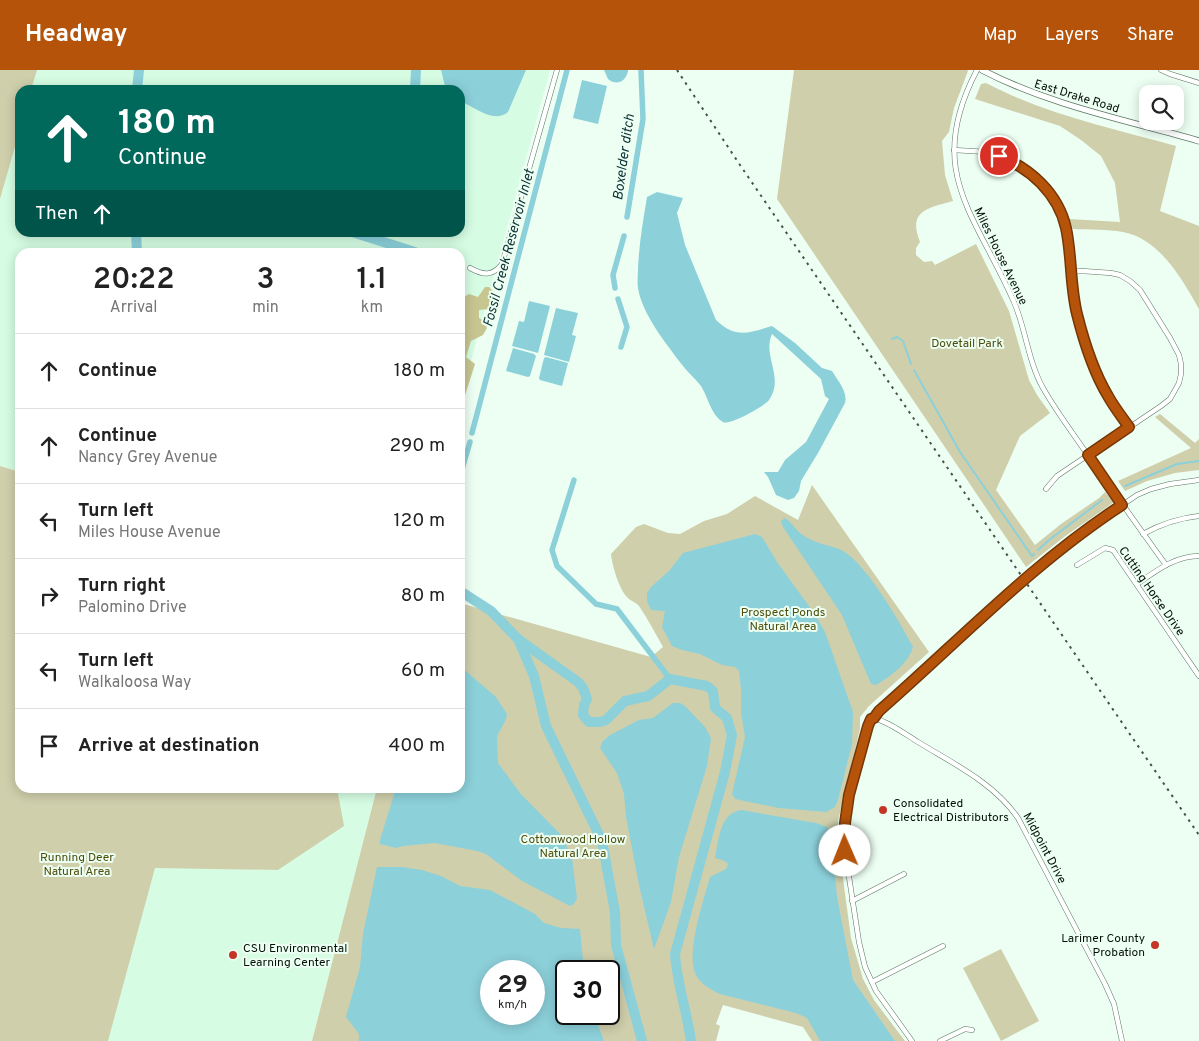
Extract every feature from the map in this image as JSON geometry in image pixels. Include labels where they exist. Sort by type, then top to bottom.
[{"type":"main road","name":"East Drake Road","points":[[982,70],[1046,98],[1199,141]]},
{"type":"street","points":[[470,268],[486,275],[492,274],[502,264],[556,70]]},
{"type":"street","name":"Miles House Avenue","points":[[977,70],[960,108],[956,124],[954,150],[956,173],[961,194],[970,216],[1014,303],[1036,373],[1052,402],[1122,505],[1166,565]]},
{"type":"street","points":[[1161,70],[1199,83]]},
{"type":"street","points":[[954,150],[987,152],[1010,160],[1031,174],[1054,198],[1066,227],[1072,294],[1088,354],[1108,396],[1129,427]]},
{"type":"street","points":[[1046,489],[1057,476],[1170,399],[1181,374],[1179,355],[1140,290],[1120,275],[1082,271],[1070,272]]},
{"type":"street","points":[[912,1041],[889,1011],[866,968],[859,942],[845,851],[845,823],[849,795],[871,719],[1044,562],[1074,538],[1137,495],[1170,484],[1199,480]]},
{"type":"street","points":[[1143,534],[1160,525],[1185,517],[1199,516]]},
{"type":"street","name":"Cutting Horse Drive","points":[[1077,565],[1105,548],[1113,550],[1198,673]]},
{"type":"street","points":[[1137,584],[1166,565],[1184,558],[1199,556]]},
{"type":"street","name":"Midpoint Drive","points":[[874,718],[980,780],[1012,809],[1105,984],[1114,1004],[1122,1041]]},
{"type":"street","points":[[852,900],[904,874]]},
{"type":"street","points":[[872,982],[944,946]]},
{"type":"street","points":[[940,1041],[965,1029],[972,1030]]},
{"type":"shaded area","points":[[37,70],[550,70],[465,383],[465,248],[15,248],[15,470],[0,466],[0,199],[15,146],[15,237],[465,237],[465,85],[32,85]]},
{"type":"shaded area","points":[[485,287],[489,287],[494,292],[494,300],[490,309],[479,310],[479,318],[484,321],[487,328],[483,335],[471,341],[466,357],[475,364],[465,395],[465,296],[469,294],[478,297]]},
{"type":"shaded area","name":"CSU Environmental Learning Center","points":[[338,793],[376,793],[312,1041],[108,1041],[155,867],[278,870],[343,826]]},
{"type":"green space","points":[[0,70],[37,70],[32,85],[15,85],[15,146],[0,199]]},
{"type":"green space","name":"Dovetail Park","points":[[794,70],[968,71],[954,108],[949,132],[942,141],[945,175],[953,201],[929,209],[918,217],[916,223],[920,242],[916,248],[916,255],[924,262],[932,261],[935,265],[976,244],[1009,311],[1029,380],[1050,413],[1020,436],[996,490],[1035,545],[1105,492],[1114,502],[1064,537],[1026,567],[777,199]]},
{"type":"green space","points":[[986,83],[1008,94],[1055,112],[1176,146],[1160,211],[1199,226],[1199,309],[1177,273],[1159,252],[1148,243],[1136,236],[1123,232],[1073,229],[1069,219],[1120,222],[1115,183],[1101,156],[1060,126],[975,99],[981,84]]},
{"type":"green space","points":[[1160,414],[1195,443],[1199,439],[1199,470],[1175,473],[1147,481],[1125,491],[1118,481],[1191,448],[1155,417]]},
{"type":"green space","name":"Running Deer Natural Area","points":[[0,466],[15,470],[15,793],[338,793],[344,826],[278,870],[155,868],[108,1041],[0,1041]]},
{"type":"green space","points":[[812,485],[929,652],[869,706],[860,717],[860,729],[838,821],[839,849],[851,938],[863,979],[874,1000],[905,1041],[812,1041],[803,1027],[723,1005],[716,1024],[720,1026],[716,1041],[312,1041],[376,793],[465,793],[465,604],[651,657],[663,647],[639,606],[628,598],[621,588],[614,570],[611,554],[636,527],[644,524],[668,533],[680,534],[704,521],[727,514],[755,496],[798,520]]},
{"type":"green space","points":[[1001,949],[1039,1021],[1001,1041],[963,968]]},
{"type":"water","points":[[441,70],[526,70],[508,112],[502,115],[490,115],[465,104],[465,85],[445,85]]},
{"type":"water","points":[[604,70],[628,71],[623,80],[614,82],[608,79]]},
{"type":"water","points":[[582,80],[607,86],[598,124],[573,118]]},
{"type":"water","points":[[657,192],[683,198],[677,213],[685,245],[716,320],[730,330],[742,333],[772,326],[795,343],[822,368],[832,371],[844,391],[845,403],[801,481],[799,491],[794,498],[788,500],[776,495],[764,472],[778,472],[785,460],[806,442],[829,399],[825,396],[821,379],[772,334],[770,350],[775,384],[769,400],[754,411],[732,421],[723,422],[715,415],[701,386],[685,369],[656,329],[640,298],[638,288],[639,251],[647,197]]},
{"type":"water","points":[[529,301],[550,306],[538,353],[512,346],[519,321],[524,322]]},
{"type":"water","points":[[556,308],[578,313],[572,335],[576,336],[569,362],[544,355]]},
{"type":"water","points":[[513,348],[536,356],[530,376],[506,371]]},
{"type":"water","points":[[544,358],[568,363],[562,386],[540,380]]},
{"type":"water","points":[[785,518],[804,536],[842,550],[865,571],[913,647],[903,664],[893,674],[876,685],[871,684],[842,615],[783,527],[781,521]]},
{"type":"water","points":[[755,534],[762,537],[825,632],[853,712],[852,744],[838,800],[835,807],[826,812],[779,808],[735,799],[732,794],[745,737],[741,713],[739,671],[735,667],[722,665],[700,654],[672,646],[662,627],[665,611],[651,610],[647,601],[647,593],[651,587],[669,571],[683,553]]},
{"type":"water","points":[[465,670],[496,697],[507,714],[497,736],[498,763],[520,793],[562,836],[572,858],[577,898],[574,904],[570,906],[522,881],[486,854],[477,851],[435,843],[396,848],[380,844],[394,793],[465,793]]},
{"type":"water","points":[[673,703],[680,703],[685,706],[705,727],[711,738],[707,766],[679,857],[671,902],[654,949],[639,885],[626,817],[624,794],[617,773],[600,748],[602,742],[610,735],[639,720],[653,718]]},
{"type":"water","points":[[741,810],[816,823],[827,827],[831,832],[837,897],[853,980],[895,1041],[820,1041],[807,1018],[796,1013],[720,994],[706,986],[696,975],[693,966],[694,941],[710,877],[726,869],[728,864],[715,858],[719,836],[728,817],[734,812]]},
{"type":"water","points":[[377,867],[402,867],[422,870],[441,876],[460,886],[490,890],[535,914],[544,923],[561,928],[580,929],[583,960],[555,960],[555,1025],[598,1025],[604,1041],[359,1041],[359,1034],[346,1017],[360,967],[363,934]]},
{"type":"waterway","points":[[138,85],[139,70]]},
{"type":"waterway","points":[[415,85],[416,70]]},
{"type":"waterway","name":"Fossil Creek Reservoir Inlet","points":[[472,433],[567,70]]},
{"type":"waterway","name":"Boxelder ditch","points":[[627,217],[643,119],[641,70]]},
{"type":"waterway","name":"Boxelder ditch","points":[[615,288],[613,275],[624,236]]},
{"type":"waterway","points":[[136,237],[137,248]]},
{"type":"waterway","points":[[368,237],[402,248]]},
{"type":"waterway","name":"Boxelder ditch","points":[[618,299],[627,327],[621,347]]},
{"type":"waterway","points":[[892,339],[897,337],[903,341],[911,364]]},
{"type":"waterway","points":[[914,370],[960,452],[1032,556],[1034,554]]},
{"type":"waterway","name":"Fossil Creek Reservoir Inlet","points":[[465,459],[470,442]]},
{"type":"waterway","points":[[1125,486],[1177,464],[1199,461]]},
{"type":"waterway","name":"Boxelder ditch","points":[[574,480],[552,550],[557,566],[596,604],[617,609],[670,679]]},
{"type":"waterway","points":[[1038,550],[1102,500]]},
{"type":"waterway","points":[[465,594],[491,611],[518,639],[534,676],[546,726],[602,841],[615,912],[616,945],[642,1041]]},
{"type":"waterway","points":[[518,639],[578,682],[583,688],[587,699],[583,715],[589,722],[606,720],[625,701],[648,696],[670,679],[707,686],[713,691],[715,708],[727,718],[732,735],[725,772],[675,954],[691,1041]]},
{"type":"railway","points":[[677,70],[740,165],[1199,835]]},
{"type":"place","name":"Consolidated Electrical Distributors","points":[[883,810]]},
{"type":"place","name":"Larimer County Probation","points":[[1155,945]]},
{"type":"place","name":"CSU Environmental Learning Center","points":[[233,955]]},
{"type":"route","points":[[845,851],[845,823],[849,795],[871,719],[1044,562],[1074,538],[1122,505],[1088,455],[1129,427],[1108,396],[1088,354],[1072,294],[1066,227],[1054,198],[1043,185],[1021,166],[999,156]]},
{"type":"park label","name":"Prospect Ponds Natural Area","points":[[783,619]]},
{"type":"park label","name":"Cottonwood Hollow Natural Area","points":[[573,846]]}]
